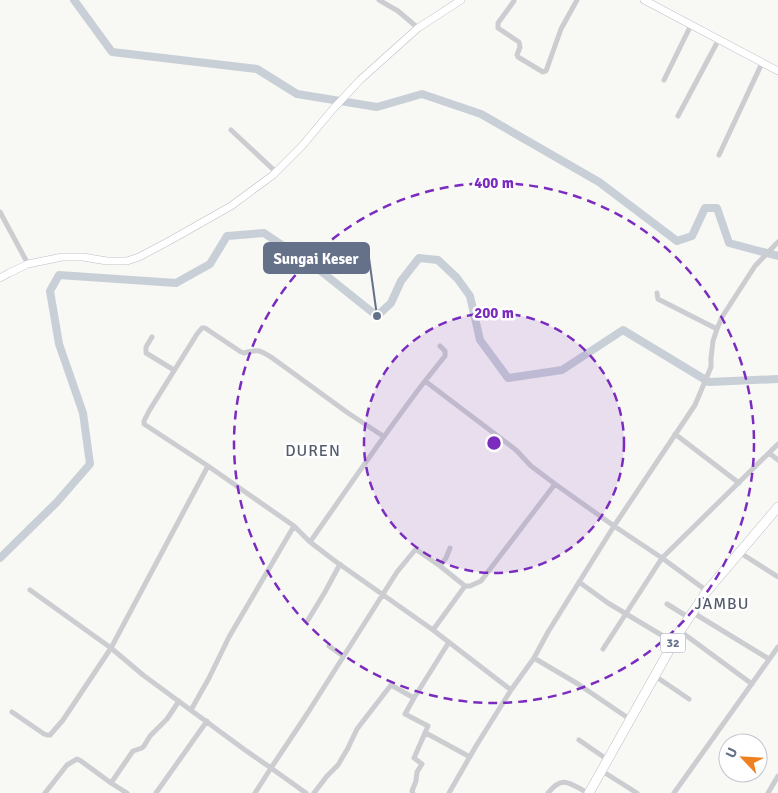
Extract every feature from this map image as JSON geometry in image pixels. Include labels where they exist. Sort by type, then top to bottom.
[{"type":"highway","name":"32","points":[[588,793],[690,615],[707,591],[778,507]]},
{"type":"street","points":[[379,0],[398,11],[418,28]]},
{"type":"street","points":[[0,278],[28,264],[62,257],[83,257],[117,262],[139,257],[231,206],[276,172],[302,146],[360,80],[418,28],[461,0]]},
{"type":"street","points":[[514,1],[498,23],[498,28],[519,42],[518,57],[543,72],[546,71],[561,29],[577,0]]},
{"type":"street","points":[[644,0],[656,3],[691,25],[778,71]]},
{"type":"street","points":[[664,80],[691,25]]},
{"type":"street","points":[[678,116],[718,39]]},
{"type":"street","points":[[719,155],[762,63]]},
{"type":"street","points":[[231,130],[276,172]]},
{"type":"street","points":[[0,212],[28,264]]},
{"type":"street","points":[[449,793],[614,526],[695,405],[711,367],[712,349],[722,317],[755,266],[778,242]]},
{"type":"street","points":[[657,293],[658,299],[717,329]]},
{"type":"street","points":[[383,436],[271,357],[257,350],[241,352],[205,328],[201,329],[174,370],[144,421],[144,424],[294,526],[310,542],[449,642],[511,690]]},
{"type":"street","points":[[152,337],[146,347],[146,353],[174,370]]},
{"type":"street","points":[[310,542],[383,436],[445,356],[445,351],[440,346]]},
{"type":"street","points":[[425,381],[516,450],[531,466],[555,484],[707,591]]},
{"type":"street","points":[[675,434],[739,483]]},
{"type":"street","points":[[602,649],[662,558],[778,444]]},
{"type":"street","points":[[770,453],[778,460]]},
{"type":"street","points":[[12,712],[47,735],[50,735],[63,720],[111,648],[208,466]]},
{"type":"street","points":[[256,793],[382,594],[415,550],[440,566],[465,586],[481,581],[555,484]]},
{"type":"street","points":[[191,710],[229,637],[294,526]]},
{"type":"street","points":[[440,566],[450,548]]},
{"type":"street","points":[[739,552],[778,578]]},
{"type":"street","points":[[308,620],[340,564]]},
{"type":"street","points":[[579,582],[625,614],[673,642]]},
{"type":"street","points":[[432,630],[465,586]]},
{"type":"street","points":[[30,590],[111,648],[143,675],[306,793]]},
{"type":"street","points":[[667,604],[769,659]]},
{"type":"street","points":[[680,631],[752,684]]},
{"type":"street","points":[[413,793],[417,774],[422,764],[414,758],[428,726],[405,714],[449,642]]},
{"type":"street","points":[[329,646],[344,656]]},
{"type":"street","points":[[674,793],[778,647]]},
{"type":"street","points":[[534,658],[578,684],[631,720]]},
{"type":"street","points":[[655,676],[690,698]]},
{"type":"street","points":[[314,793],[338,765],[357,728],[391,685],[414,698]]},
{"type":"street","points":[[112,783],[133,751],[144,746],[150,736],[168,719],[179,701]]},
{"type":"street","points":[[156,793],[207,721]]},
{"type":"street","points":[[426,733],[470,757]]},
{"type":"street","points":[[579,740],[608,760]]},
{"type":"street","points":[[44,793],[67,765],[77,759],[127,793]]},
{"type":"street","points":[[602,771],[637,793]]},
{"type":"street","points":[[768,793],[778,778]]},
{"type":"street","points":[[548,793],[552,787],[565,782],[588,793]]},
{"type":"waterway","points":[[74,0],[112,52],[257,69],[297,94],[377,107],[422,94],[481,114],[599,182],[677,241],[692,236],[705,208],[717,208],[729,243],[778,256]]},
{"type":"waterway","points":[[0,558],[57,502],[90,464],[83,413],[59,344],[50,291],[59,275],[176,283],[210,264],[227,236],[264,233],[322,272],[377,316],[391,303],[401,281],[419,258],[438,260],[457,278],[470,296],[480,340],[508,378],[562,370],[623,330],[709,382],[778,379]]},
{"type":"place","name":"Sungai Keser","points":[[377,316]]},
{"type":"district","name":"DUREN","points":[[313,450]]},
{"type":"district","name":"JAMBU","points":[[722,603]]}]
